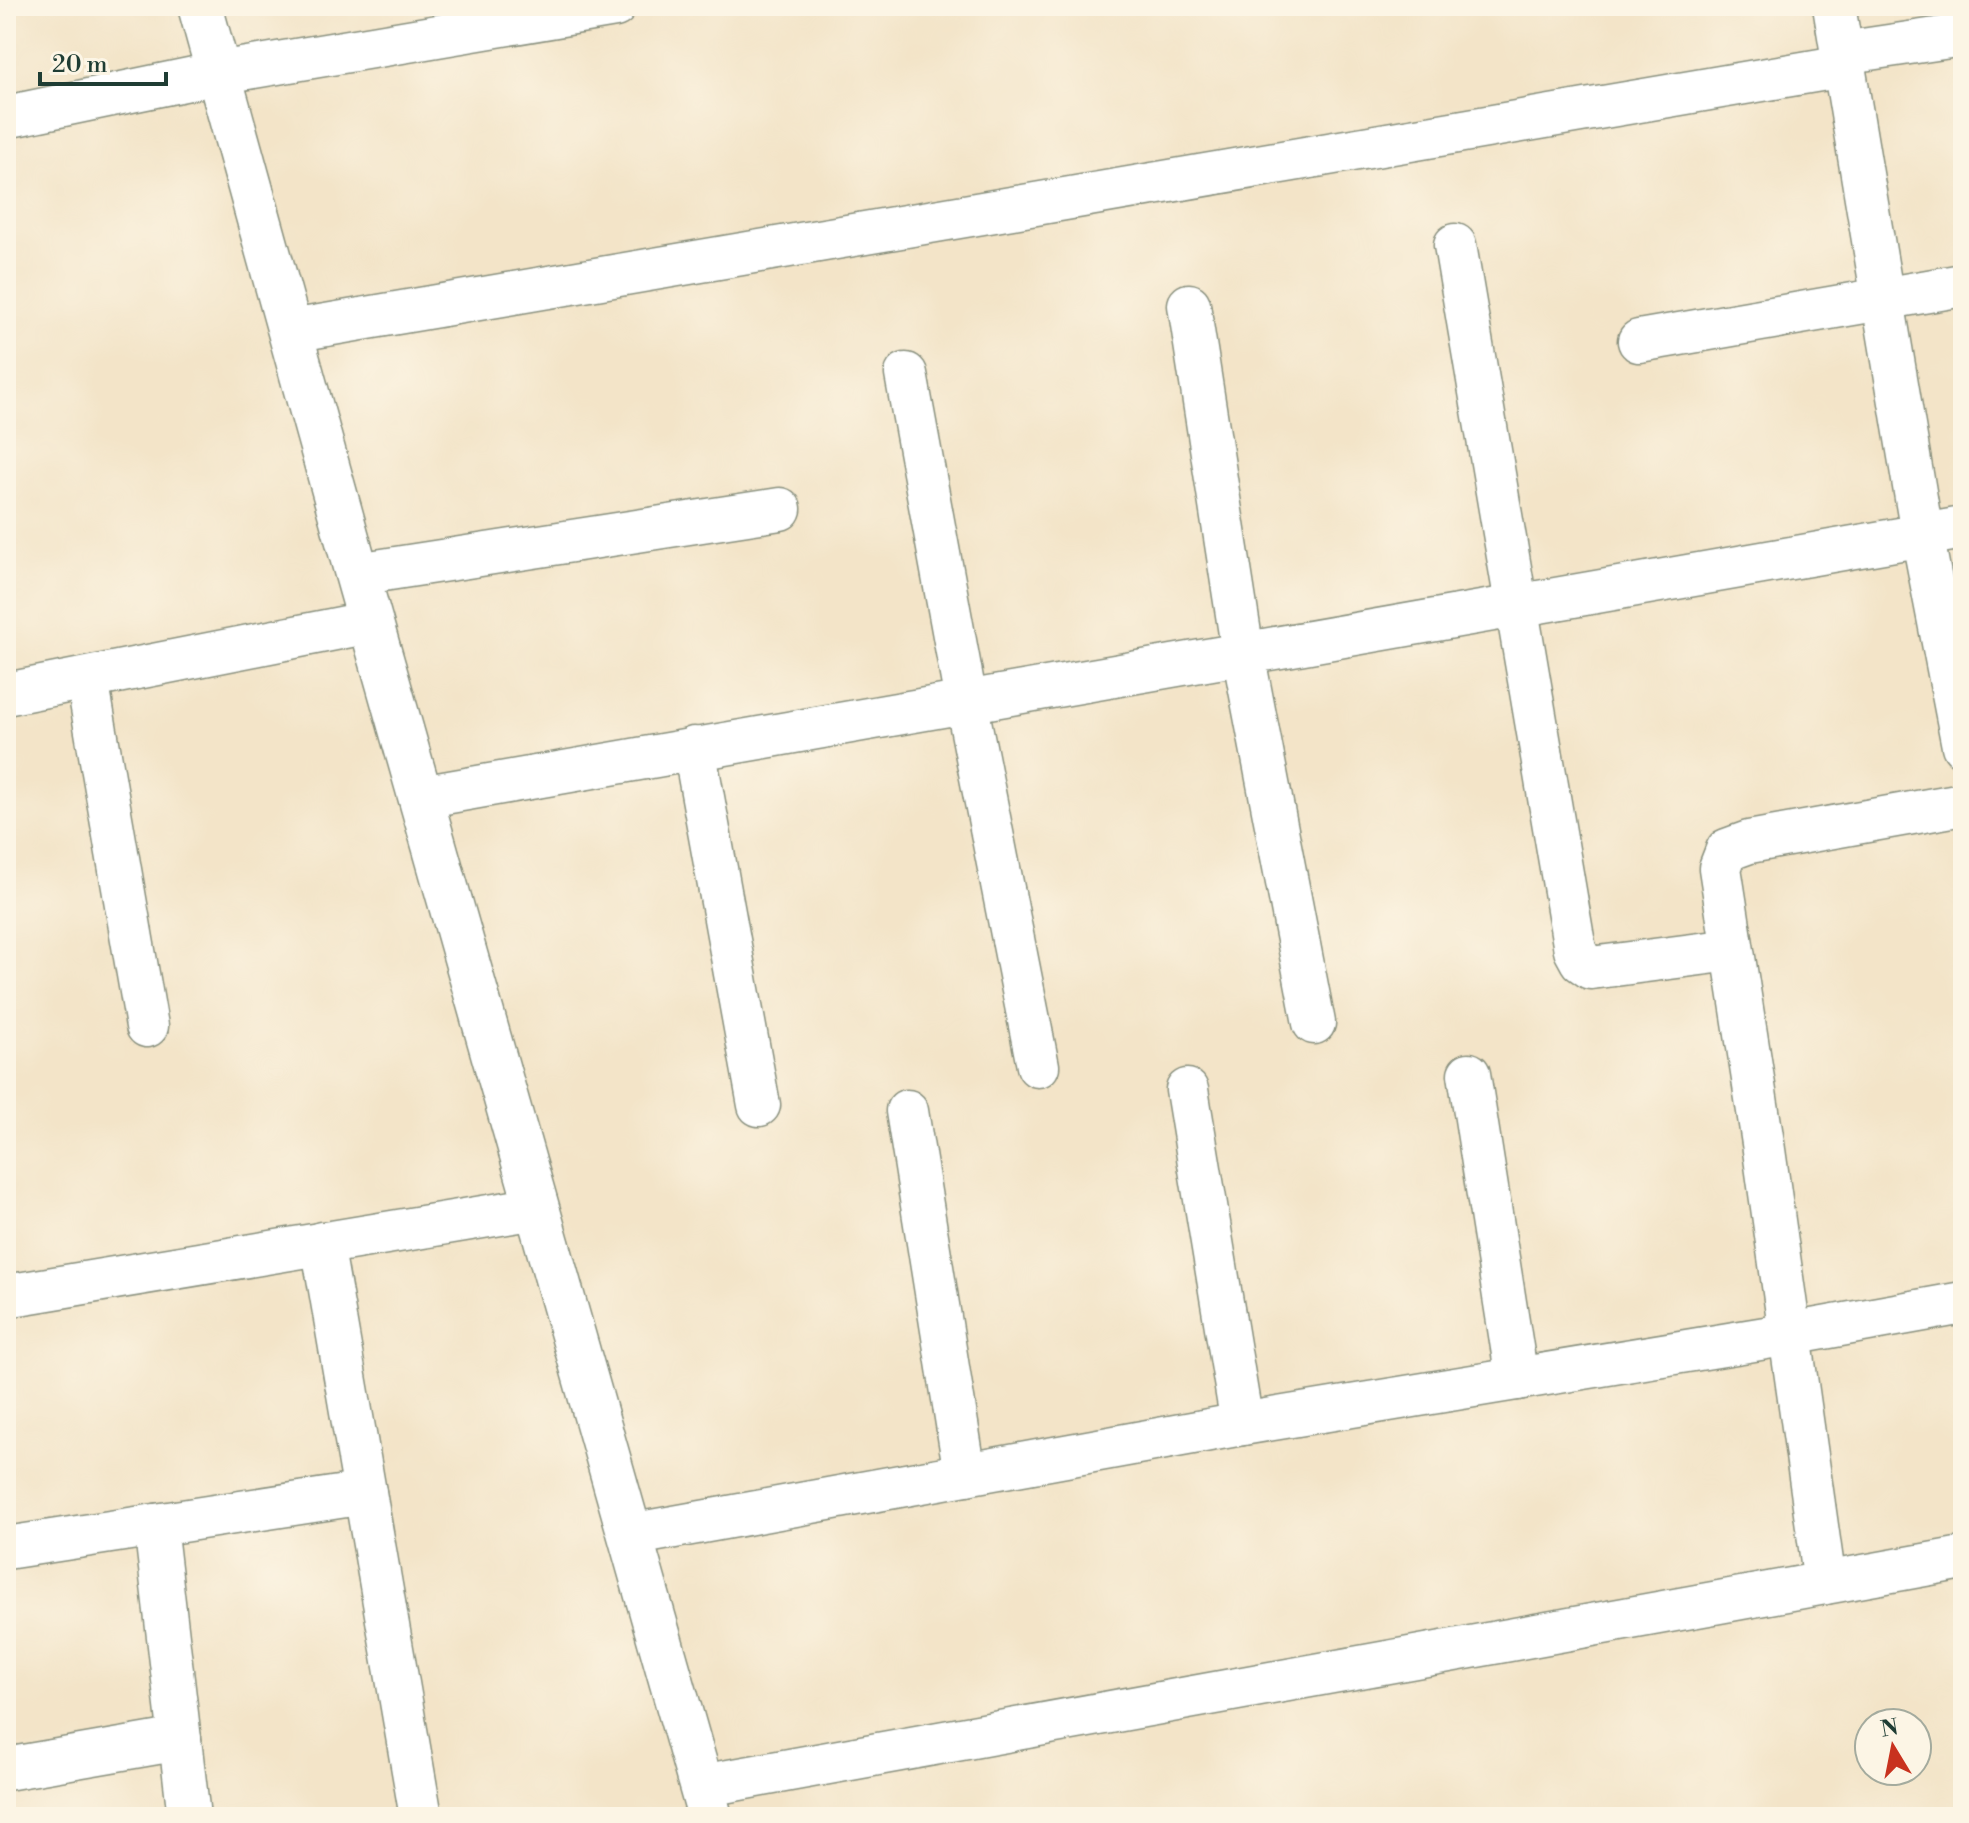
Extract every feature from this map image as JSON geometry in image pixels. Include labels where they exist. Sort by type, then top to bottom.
[{"type":"street","points":[[200,6],[357,574],[706,1802],[1963,1558]]},
{"type":"street","points":[[6,117],[218,73],[615,6]]},
{"type":"street","points":[[1834,6],[1922,534],[1963,746]]},
{"type":"street","points":[[291,331],[1843,60],[1963,35]]},
{"type":"street","points":[[1455,245],[1575,950],[1581,961],[1591,968],[1732,950]]},
{"type":"street","points":[[1639,341],[1963,285]]},
{"type":"street","points":[[1189,305],[1243,653],[1314,1023]]},
{"type":"street","points":[[906,374],[1038,1066]]},
{"type":"street","points":[[357,574],[780,509]]},
{"type":"street","points":[[421,797],[1963,528]]},
{"type":"street","points":[[6,694],[371,622]]},
{"type":"street","points":[[87,679],[147,1026]]},
{"type":"street","points":[[694,748],[759,1105]]},
{"type":"street","points":[[1825,1583],[1720,868],[1727,850],[1749,842],[1963,804]]},
{"type":"street","points":[[1469,1074],[1517,1379]]},
{"type":"street","points":[[1187,1090],[1242,1424]]},
{"type":"street","points":[[907,1111],[965,1474]]},
{"type":"street","points":[[6,1296],[537,1208]]},
{"type":"street","points":[[322,1243],[421,1817]]},
{"type":"street","points":[[630,1535],[1242,1424],[1963,1303]]},
{"type":"street","points":[[6,1548],[365,1493]]},
{"type":"street","points":[[155,1525],[189,1817]]},
{"type":"street","points":[[6,1769],[180,1739]]}]
